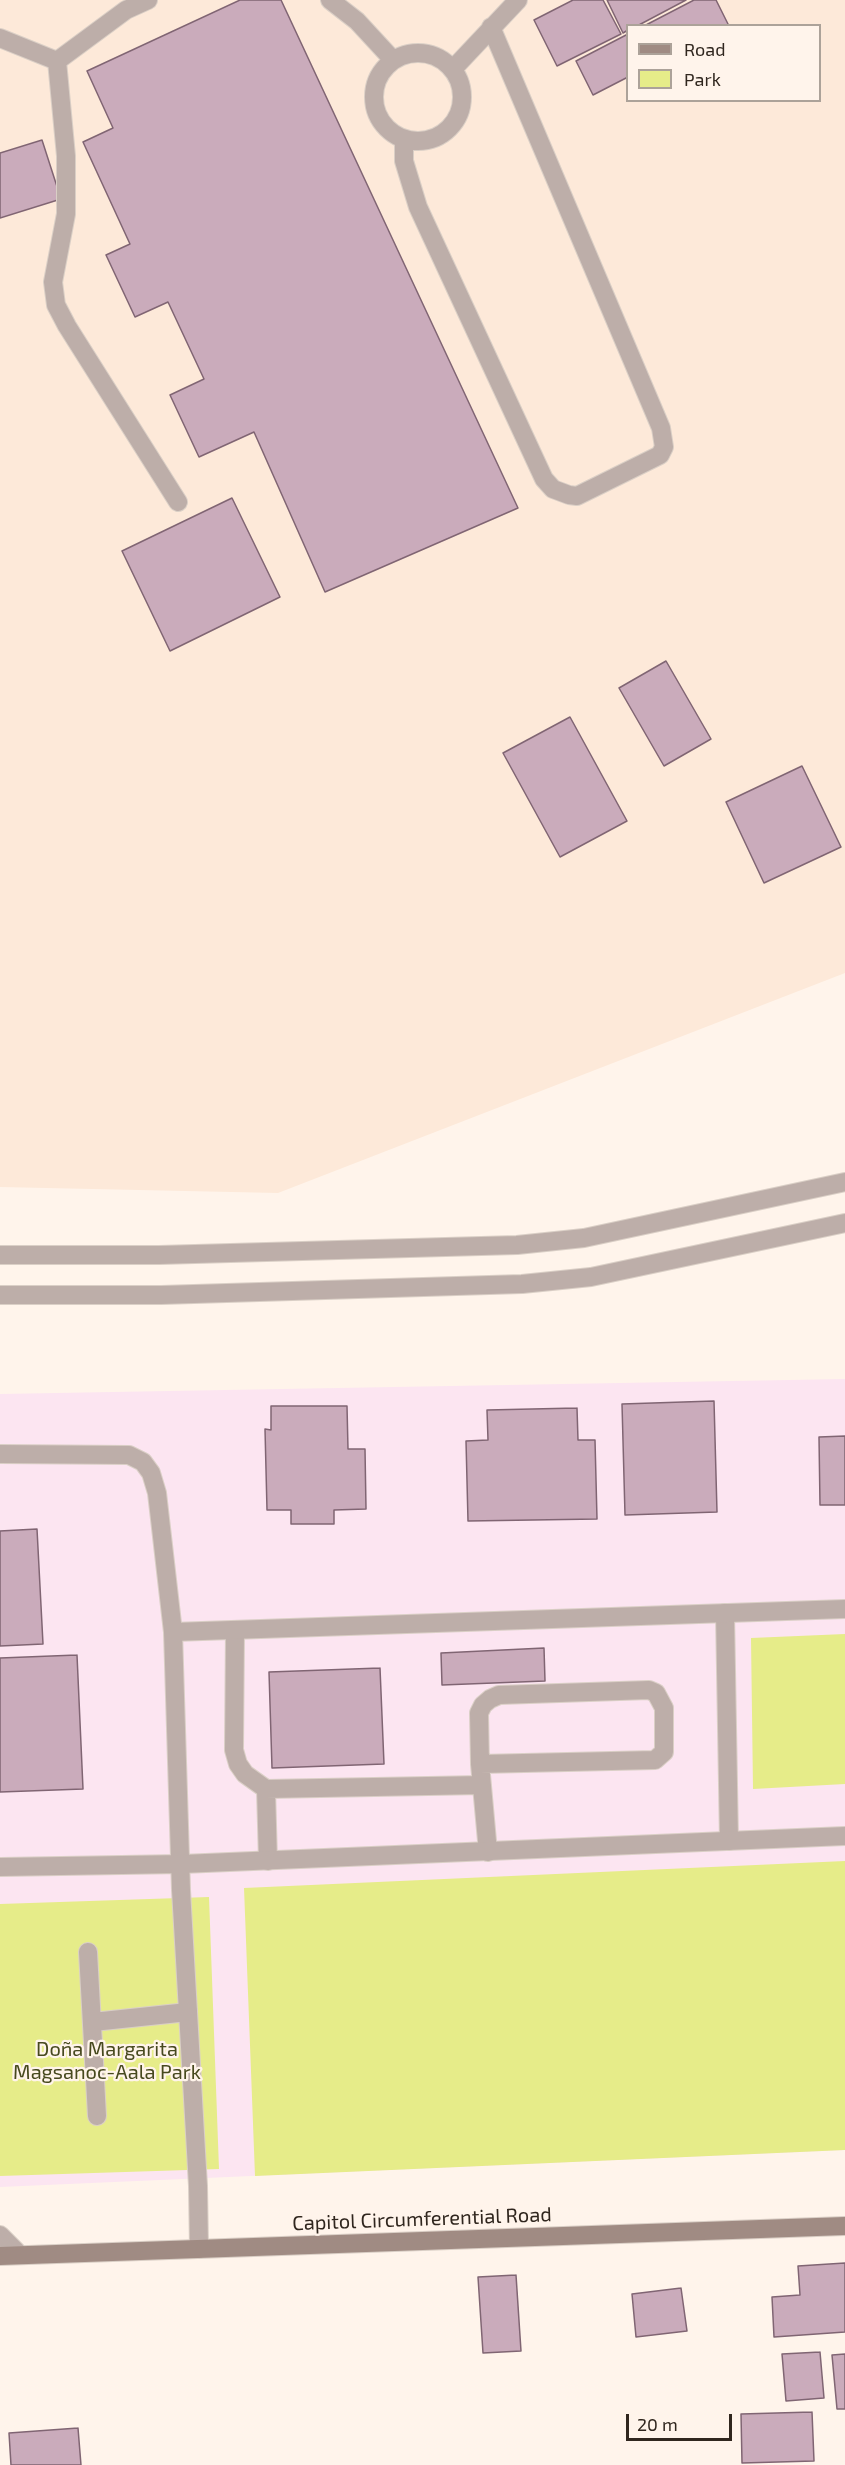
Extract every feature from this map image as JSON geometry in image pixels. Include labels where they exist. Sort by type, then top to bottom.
[{"type":"main road","name":"Capitol Circumferential Road","points":[[0,2256],[845,2226]]},
{"type":"street","points":[[57,62],[126,10],[148,0]]},
{"type":"street","points":[[330,0],[357,21],[393,60]]},
{"type":"street","points":[[453,69],[518,0]]},
{"type":"street","points":[[404,140],[404,161],[418,207],[544,479],[553,489],[577,496],[660,455],[664,447],[661,428],[491,27]]},
{"type":"street","points":[[0,38],[57,62]]},
{"type":"street","points":[[408,53],[425,53],[440,58],[453,69],[461,86],[462,105],[455,123],[441,136],[423,142],[404,140],[389,132],[379,119],[374,103],[374,86],[381,71],[393,60],[408,53]]},
{"type":"street","points":[[57,62],[66,156],[66,214],[53,282],[56,305],[178,502]]},
{"type":"street","points":[[0,1255],[159,1255],[517,1245],[584,1238],[845,1182]]},
{"type":"street","points":[[0,1294],[161,1295],[522,1284],[591,1277],[845,1223]]},
{"type":"street","points":[[0,1454],[129,1455],[143,1462],[151,1473],[157,1493],[173,1632],[199,2249]]},
{"type":"street","points":[[173,1632],[845,1608]]},
{"type":"street","points":[[725,1613],[729,1841]]},
{"type":"street","points":[[235,1630],[234,1750],[238,1764],[245,1774],[266,1789],[482,1785]]},
{"type":"street","points":[[480,1764],[655,1760],[664,1752],[664,1708],[656,1693],[649,1690],[499,1695],[483,1705],[479,1713],[480,1764],[488,1852]]},
{"type":"street","points":[[266,1789],[268,1861]]},
{"type":"street","points":[[0,1867],[268,1861],[845,1836]]},
{"type":"street","points":[[88,1952],[98,2116]]},
{"type":"street","points":[[93,2022],[188,2012]]},
{"type":"street","points":[[0,2235],[20,2255]]},
{"type":"shaded area","points":[[0,0],[845,0],[845,973],[278,1193],[0,1187]]},
{"type":"shaded area","points":[[845,1379],[845,2150],[0,2187],[0,1394]]},
{"type":"green space","points":[[845,1634],[845,1784],[753,1789],[751,1638]]},
{"type":"green space","points":[[845,1861],[845,2150],[255,2176],[244,1888]]},
{"type":"green space","name":"Doña Margarita Magsanoc-Aala Park","points":[[209,1897],[219,2169],[0,2176],[0,1904]]},
{"type":"building","points":[[240,0],[281,0],[518,508],[325,592],[254,432],[199,457],[170,395],[204,379],[168,302],[135,317],[106,255],[130,244],[83,142],[113,128],[87,71]]},
{"type":"building","points":[[573,0],[603,0],[621,34],[557,66],[534,20]]},
{"type":"building","points":[[607,0],[686,0],[641,24],[626,24],[626,31],[623,33]]},
{"type":"building","points":[[694,0],[716,0],[728,24],[648,24]]},
{"type":"building","points":[[626,35],[626,78],[593,95],[576,61]]},
{"type":"building","points":[[42,140],[61,199],[0,218],[0,153]]},
{"type":"building","points":[[232,498],[280,597],[170,651],[122,551]]},
{"type":"building","points":[[666,661],[711,739],[664,766],[619,688]]},
{"type":"building","points":[[570,717],[627,821],[560,857],[503,753]]},
{"type":"building","points":[[802,766],[841,847],[764,883],[726,802]]},
{"type":"building","points":[[714,1401],[717,1512],[625,1515],[622,1404]]},
{"type":"building","points":[[271,1406],[347,1406],[348,1449],[365,1449],[366,1509],[334,1510],[334,1524],[291,1524],[291,1510],[267,1510],[265,1429],[271,1430]]},
{"type":"building","points":[[577,1408],[578,1440],[595,1440],[597,1519],[468,1521],[466,1441],[488,1440],[487,1410]]},
{"type":"building","points":[[845,1436],[845,1505],[820,1505],[819,1437]]},
{"type":"building","points":[[37,1529],[43,1644],[0,1646],[0,1531]]},
{"type":"building","points":[[544,1648],[545,1681],[442,1685],[441,1653]]},
{"type":"building","points":[[77,1655],[83,1789],[0,1792],[0,1658]]},
{"type":"building","points":[[380,1668],[384,1764],[272,1768],[269,1672]]},
{"type":"building","points":[[845,2263],[845,2332],[774,2337],[772,2297],[800,2295],[798,2266]]},
{"type":"building","points":[[516,2275],[521,2351],[483,2353],[478,2277]]},
{"type":"building","points":[[681,2288],[687,2331],[636,2337],[632,2294]]},
{"type":"building","points":[[820,2352],[824,2398],[786,2401],[782,2354]]},
{"type":"building","points":[[845,2354],[845,2409],[837,2409],[832,2355]]},
{"type":"building","points":[[812,2412],[814,2461],[742,2463],[741,2414]]},
{"type":"building","points":[[78,2428],[81,2465],[11,2465],[9,2433]]}]
